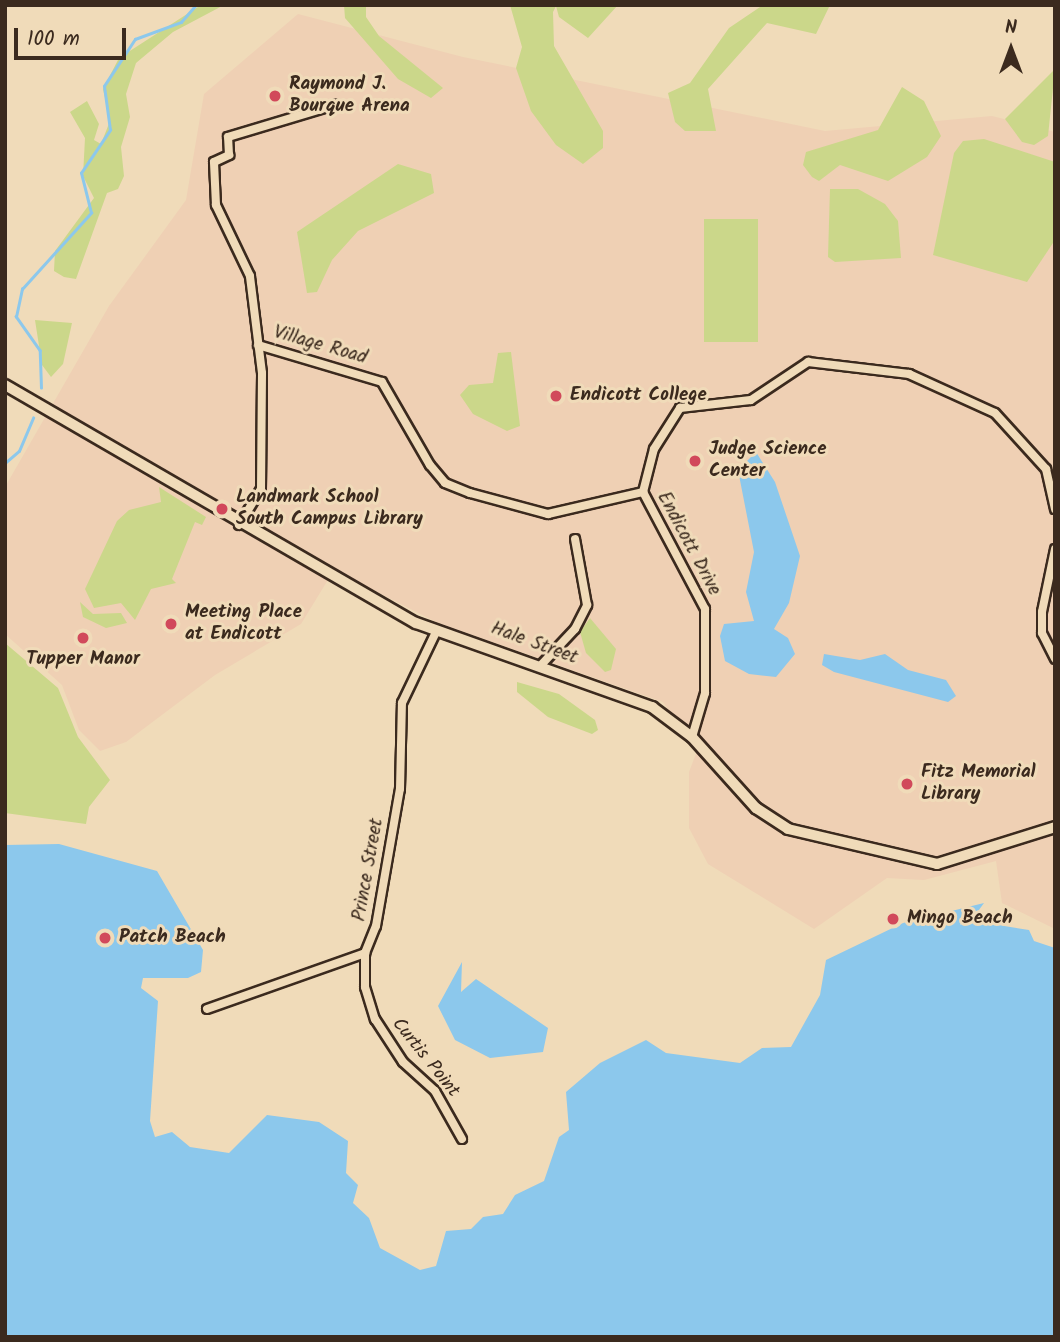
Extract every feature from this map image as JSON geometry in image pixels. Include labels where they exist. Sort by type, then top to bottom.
[{"type":"main road","name":"Hale Street","points":[[5,385],[239,525],[436,632],[542,664],[652,707],[692,737],[769,818],[839,846],[937,864],[1055,827]]},
{"type":"street","points":[[239,525],[261,489],[258,345],[250,276],[216,205],[214,162],[229,155],[228,137],[335,105]]},
{"type":"street","name":"Village Road","points":[[258,345],[382,382],[430,465],[445,483],[548,514],[643,492]]},
{"type":"street","name":"Endicott Drive","points":[[692,737],[705,693],[705,609],[643,492],[654,449],[680,408],[751,400],[801,364],[833,361],[920,378],[995,413],[1046,469],[1055,509]]},
{"type":"street","points":[[542,664],[575,629],[587,605],[575,539]]},
{"type":"street","points":[[1055,550],[1042,633],[1055,659]]},
{"type":"street","name":"Prince Street","points":[[365,953],[376,926],[400,789],[402,702],[436,632]]},
{"type":"street","points":[[207,1009],[365,953]]},
{"type":"street","name":"Curtis Point","points":[[365,953],[365,987],[375,1019],[403,1062],[435,1091],[462,1139]]},
{"type":"shaded area","name":"Endicott College","points":[[298,14],[463,57],[825,131],[992,116],[1055,132],[1055,929],[1002,903],[996,861],[924,880],[887,878],[814,929],[708,864],[689,828],[689,772],[697,751],[663,702],[438,623],[334,570],[301,624],[215,675],[126,742],[100,751],[79,730],[62,685],[5,634],[5,487],[109,306],[186,200],[204,94]]},
{"type":"green space","points":[[201,5],[224,5],[173,32],[136,63],[126,94],[130,117],[121,147],[124,176],[118,189],[107,193],[76,279],[64,277],[54,271],[55,251],[94,198],[83,176],[85,138],[70,112],[87,101],[99,124],[94,140],[101,144],[110,121],[103,89],[119,58]]},
{"type":"green space","points":[[344,5],[366,5],[366,17],[379,36],[443,88],[431,98],[398,79],[345,18]]},
{"type":"green space","points":[[510,5],[618,5],[588,38],[559,17],[556,6],[553,12],[554,46],[603,131],[603,148],[583,164],[556,145],[531,111],[516,68],[522,47]]},
{"type":"green space","points":[[763,5],[830,5],[816,34],[767,23],[708,89],[716,131],[685,131],[675,122],[668,93],[690,83],[729,28]]},
{"type":"green space","points":[[1055,69],[1048,136],[1034,145],[1022,142],[1005,119]]},
{"type":"green space","points":[[902,87],[924,101],[941,136],[927,157],[888,181],[840,165],[819,181],[812,177],[803,165],[806,152],[878,130]]},
{"type":"green space","points":[[984,139],[1055,162],[1055,240],[1027,282],[933,255],[954,153],[963,141]]},
{"type":"green space","points":[[398,164],[431,174],[434,193],[358,231],[332,260],[317,292],[307,293],[297,232]]},
{"type":"green space","points":[[830,189],[858,189],[885,204],[898,221],[901,258],[835,262],[828,257]]},
{"type":"green space","points":[[704,219],[758,219],[758,342],[704,342]]},
{"type":"green space","points":[[35,320],[72,323],[63,364],[51,377],[42,365]]},
{"type":"green space","points":[[511,352],[520,426],[507,431],[473,414],[460,395],[469,385],[493,383],[498,353]]},
{"type":"green space","points":[[159,487],[206,517],[202,525],[195,522],[172,579],[176,583],[151,589],[135,620],[121,603],[94,608],[85,589],[117,521],[129,510],[161,502]]},
{"type":"green space","points":[[80,602],[93,614],[121,613],[127,623],[106,628],[83,617]]},
{"type":"green space","points":[[590,618],[616,649],[611,670],[605,672],[586,653],[580,632]]},
{"type":"green space","points":[[5,643],[58,688],[78,737],[110,780],[89,807],[86,824],[5,813]]},
{"type":"green space","points":[[517,682],[559,694],[595,720],[598,730],[592,734],[548,717],[517,692]]},
{"type":"water","points":[[756,452],[775,482],[800,556],[789,603],[774,629],[788,638],[795,654],[776,677],[749,674],[725,661],[720,636],[724,624],[754,621],[746,592],[754,552],[738,470]]},
{"type":"water","points":[[824,654],[860,660],[885,654],[908,670],[946,680],[956,696],[948,702],[834,672],[822,665]]},
{"type":"water","points":[[59,844],[157,871],[203,950],[201,972],[188,978],[143,978],[141,988],[158,1001],[150,1121],[155,1137],[172,1132],[190,1147],[229,1153],[267,1115],[319,1122],[348,1141],[346,1173],[358,1185],[353,1203],[369,1218],[380,1248],[420,1270],[436,1266],[446,1231],[471,1229],[483,1217],[503,1214],[515,1195],[544,1181],[559,1137],[569,1130],[566,1092],[600,1063],[646,1040],[666,1053],[740,1063],[762,1048],[791,1047],[820,995],[826,960],[903,923],[984,903],[976,914],[980,922],[1029,930],[1034,941],[1055,948],[1055,1337],[5,1337],[5,845]]},
{"type":"water","points":[[462,962],[461,992],[476,979],[548,1028],[543,1052],[490,1058],[455,1040],[438,1006]]},
{"type":"waterway","points":[[41,388],[40,351],[16,317],[22,289],[91,213],[81,173],[110,130],[104,86],[135,39],[181,22],[196,5]]},
{"type":"waterway","points":[[5,463],[19,451],[33,418]]},
{"type":"place","name":"Raymond J. Bourque Arena","points":[[275,96]]},
{"type":"place","name":"Endicott College","points":[[556,396]]},
{"type":"place","name":"Judge Science Center","points":[[695,461]]},
{"type":"place","name":"Landmark School South Campus Library","points":[[222,509]]},
{"type":"place","name":"Meeting Place at Endicott","points":[[171,624]]},
{"type":"place","name":"Tupper Manor","points":[[83,638]]},
{"type":"place","name":"Fitz Memorial Library","points":[[907,784]]},
{"type":"place","name":"Mingo Beach","points":[[893,919]]},
{"type":"place","name":"Patch Beach","points":[[105,938]]}]
